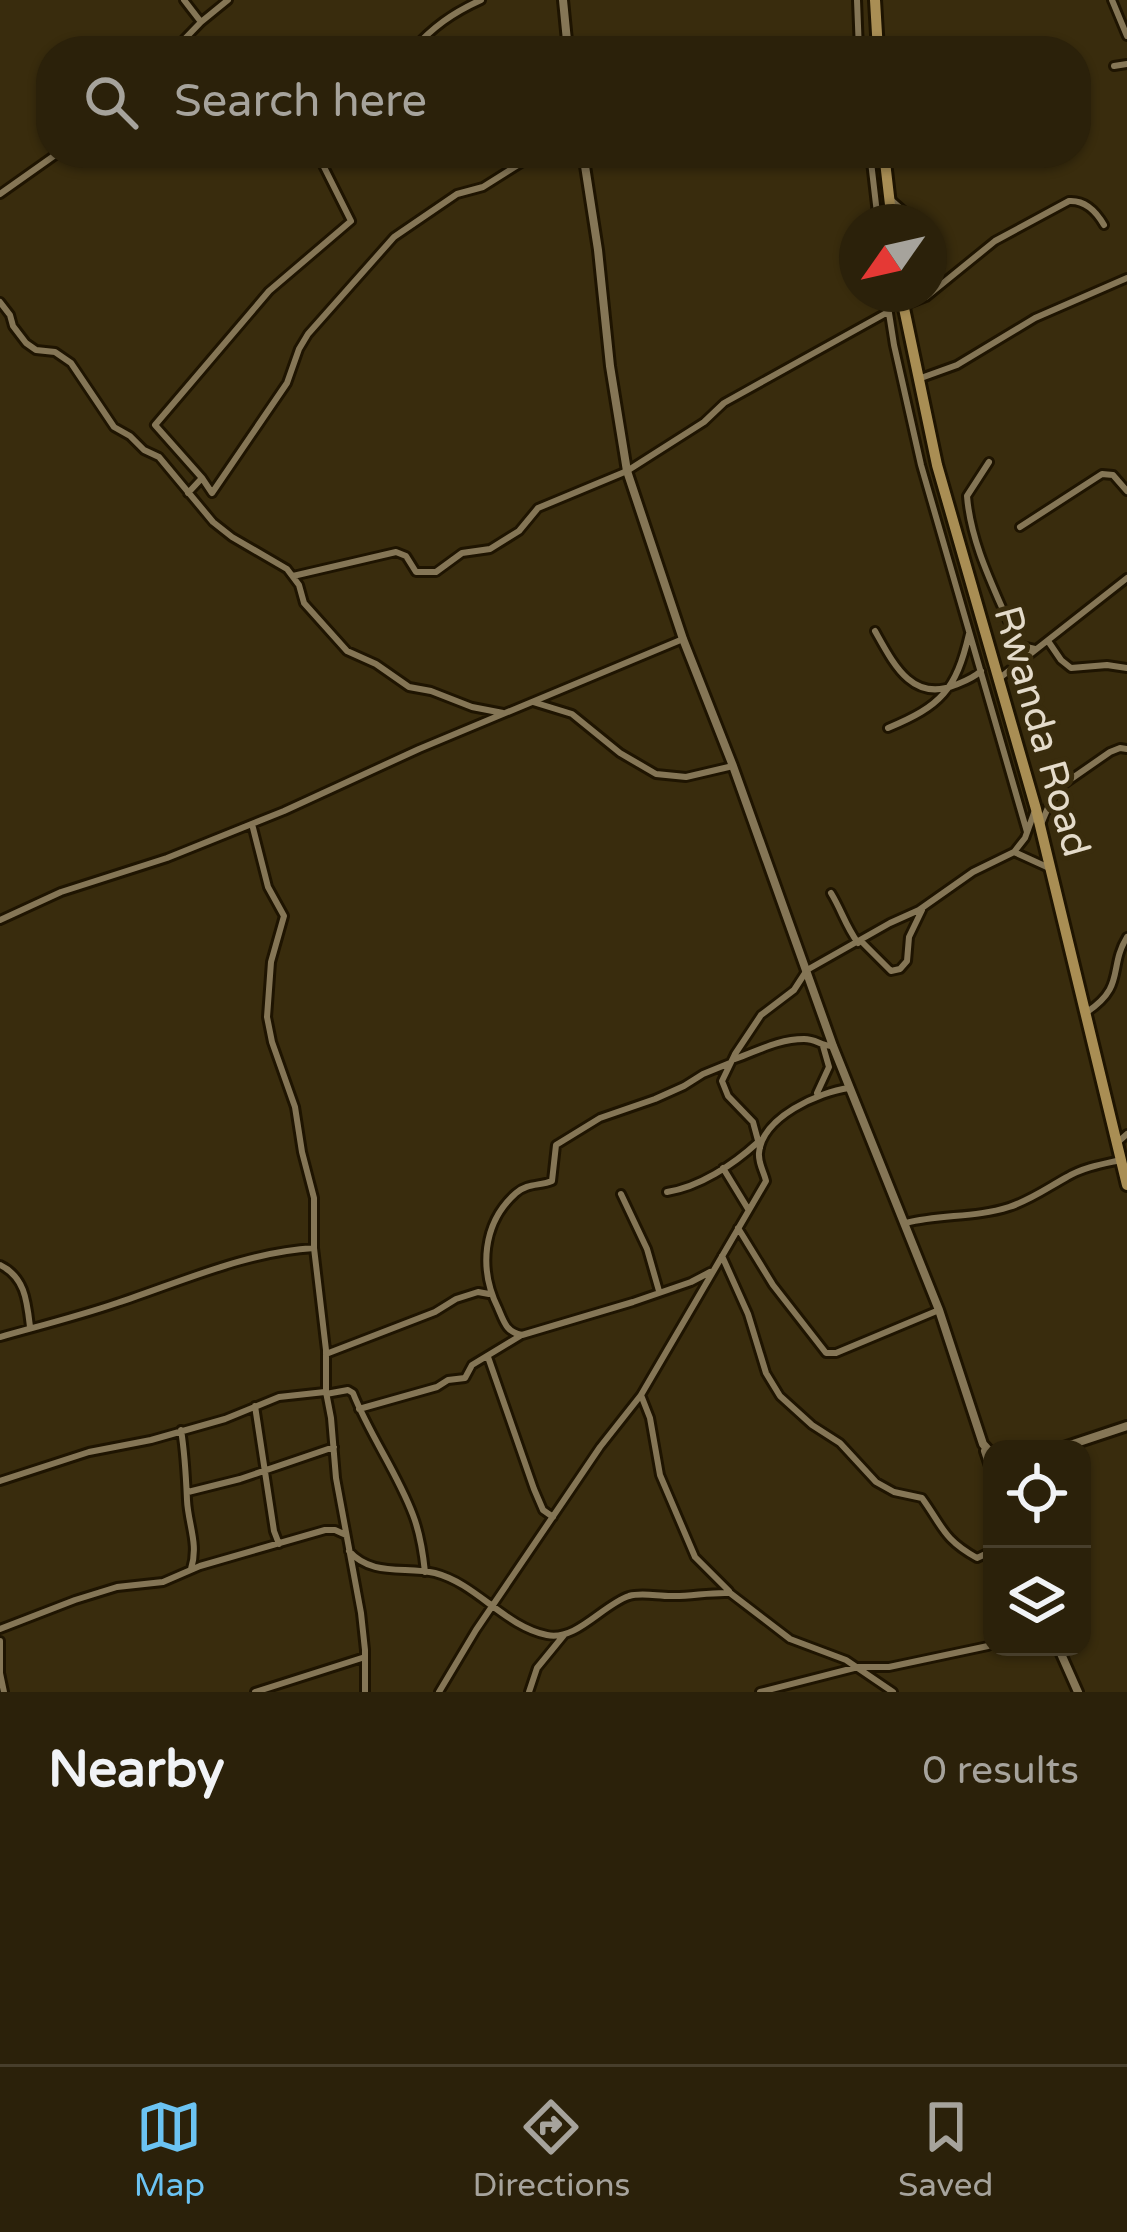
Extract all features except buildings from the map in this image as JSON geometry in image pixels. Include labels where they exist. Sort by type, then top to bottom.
[{"type":"highway","points":[[875,0],[877,36]]},
{"type":"highway","points":[[886,168],[890,204]]},
{"type":"highway","name":"Rwanda Road","points":[[904,312],[937,465],[1036,809],[1034,830],[1050,868],[1122,1138],[1127,1185]]},
{"type":"street","points":[[184,0],[201,22]]},
{"type":"street","points":[[187,36],[228,0]]},
{"type":"street","points":[[425,36],[452,13],[481,0]]},
{"type":"street","points":[[562,0],[566,36]]},
{"type":"street","points":[[857,0],[859,36]]},
{"type":"street","points":[[1112,0],[1127,35]]},
{"type":"street","points":[[1114,66],[1127,64]]},
{"type":"street","points":[[0,194],[37,168]]},
{"type":"street","points":[[212,493],[155,425],[268,291],[351,221],[324,168]]},
{"type":"street","points":[[204,512],[287,383],[308,334],[383,247],[457,194],[483,187],[513,168]]},
{"type":"street","points":[[585,168],[627,471],[683,639],[807,970],[828,1046],[906,1223],[983,1444]]},
{"type":"street","points":[[872,168],[876,204]]},
{"type":"street","points":[[890,199],[896,204]]},
{"type":"street","points":[[947,280],[995,241],[1069,201],[1092,209],[1104,225]]},
{"type":"street","points":[[917,379],[957,365],[1035,318],[1127,278]]},
{"type":"street","points":[[0,302],[26,343],[71,363],[114,428],[158,456],[204,512],[232,537],[284,566],[304,603],[346,651],[409,687],[507,714]]},
{"type":"street","points":[[293,576],[396,552],[406,556],[416,572],[436,572],[462,554],[490,549],[519,530],[538,508],[627,471],[704,422],[724,403],[888,312],[921,464],[981,671],[1034,830]]},
{"type":"street","points":[[989,462],[967,496],[970,519],[1018,645],[1035,649]]},
{"type":"street","points":[[1020,527],[1102,474],[1113,475],[1127,491]]},
{"type":"street","points":[[188,493],[202,478]]},
{"type":"street","points":[[998,680],[1127,578]]},
{"type":"street","points":[[875,631],[900,671],[927,690],[940,692],[981,671]]},
{"type":"street","points":[[888,728],[931,708],[950,687],[970,631]]},
{"type":"street","points":[[0,920],[61,892],[252,824],[683,639]]},
{"type":"street","points":[[1048,640],[1071,668],[1127,668]]},
{"type":"street","points":[[533,702],[572,714],[620,754],[656,774],[686,777],[733,766]]},
{"type":"street","points":[[439,1692],[612,1429],[641,1395],[766,1181],[749,1115],[722,1081],[761,1015],[794,990],[807,970],[1013,853],[1034,830],[1061,786],[1115,749],[1127,749]]},
{"type":"street","points":[[252,824],[268,887],[284,916],[274,947],[267,1016],[313,1187],[326,1393],[347,1548],[361,1613],[365,1692]]},
{"type":"street","points":[[1013,853],[1050,868]]},
{"type":"street","points":[[831,893],[843,912],[843,922],[891,970],[907,961],[909,937],[923,908]]},
{"type":"street","points":[[1087,1012],[1105,1000],[1127,937]]},
{"type":"street","points":[[522,1335],[509,1331],[492,1296],[486,1274],[490,1228],[519,1190],[552,1181],[556,1145],[601,1118],[655,1099],[762,1046],[810,1038],[828,1046]]},
{"type":"street","points":[[815,1096],[829,1067],[828,1046]]},
{"type":"street","points":[[667,1192],[687,1188],[759,1145],[785,1116],[815,1096],[849,1088]]},
{"type":"street","points":[[906,1223],[1003,1209],[1034,1198],[1083,1169],[1121,1160]]},
{"type":"street","points":[[723,1168],[748,1209]]},
{"type":"street","points":[[621,1194],[647,1249],[659,1291]]},
{"type":"street","points":[[738,1228],[773,1285],[826,1353],[939,1310]]},
{"type":"street","points":[[0,1336],[256,1258],[314,1247]]},
{"type":"street","points":[[722,1256],[748,1314],[766,1373],[780,1396],[840,1443],[869,1476],[894,1492],[922,1498],[947,1538],[970,1555],[983,1555]]},
{"type":"street","points":[[0,1264],[19,1279],[30,1328]]},
{"type":"street","points":[[359,1409],[465,1378],[470,1366],[522,1335],[691,1282],[713,1270]]},
{"type":"street","points":[[326,1354],[470,1294],[492,1296]]},
{"type":"street","points":[[488,1357],[534,1489],[543,1510],[553,1517]]},
{"type":"street","points":[[0,1480],[89,1452],[225,1419],[279,1397],[351,1391],[413,1513],[425,1572]]},
{"type":"street","points":[[641,1395],[660,1475],[695,1557],[731,1594],[790,1639],[858,1667],[893,1692]]},
{"type":"street","points":[[255,1406],[279,1544]]},
{"type":"street","points":[[1085,1440],[1127,1426]]},
{"type":"street","points":[[181,1430],[194,1538],[191,1569]]},
{"type":"street","points":[[188,1492],[334,1448]]},
{"type":"street","points":[[0,1629],[117,1587],[163,1582],[191,1569],[329,1529],[343,1518]]},
{"type":"street","points":[[329,1529],[346,1535]]},
{"type":"street","points":[[347,1548],[367,1565],[445,1577],[503,1616],[554,1636],[631,1596],[731,1594]]},
{"type":"street","points":[[529,1692],[537,1668],[567,1632]]},
{"type":"street","points":[[0,1640],[4,1692]]},
{"type":"street","points":[[760,1692],[858,1667],[889,1667],[983,1647]]},
{"type":"street","points":[[1062,1656],[1078,1692]]},
{"type":"street","points":[[255,1692],[364,1657]]}]
